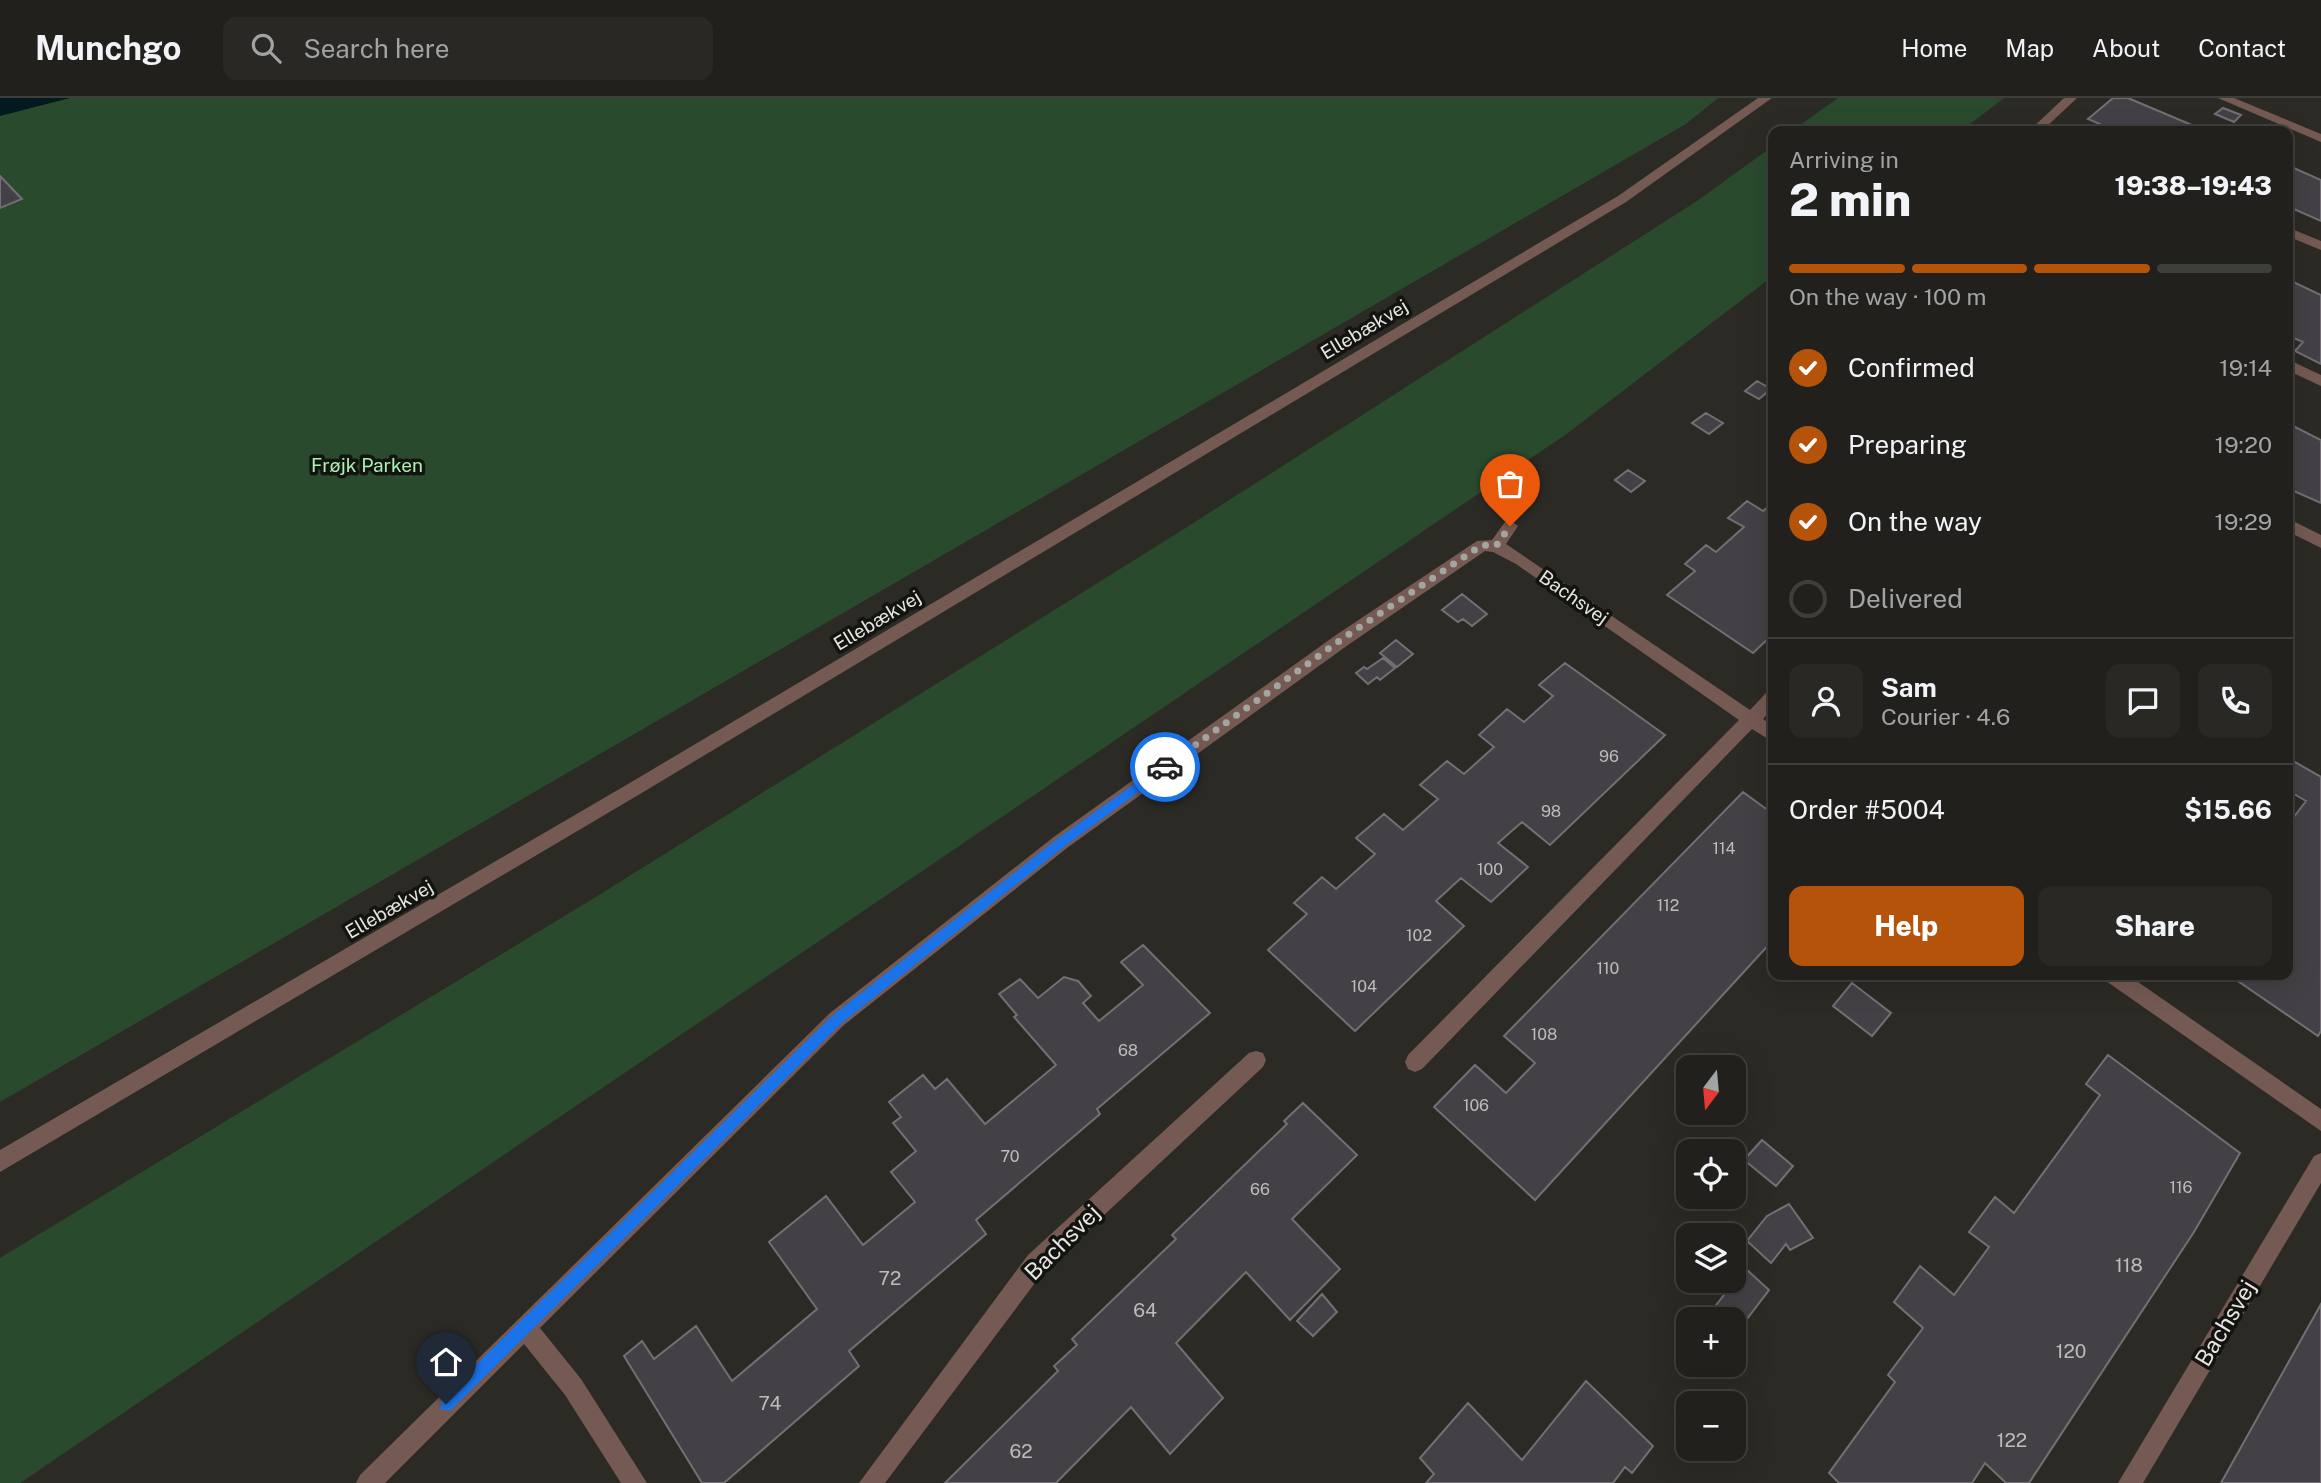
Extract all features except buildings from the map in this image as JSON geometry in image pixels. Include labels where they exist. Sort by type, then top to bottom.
[{"type":"street","name":"Ellebækvej","points":[[0,1162],[634,789],[1622,199],[1766,98]]},
{"type":"street","points":[[2041,126],[2071,98]]},
{"type":"street","points":[[2224,98],[2292,126]]},
{"type":"street","points":[[2293,126],[2321,138]]},
{"type":"street","points":[[2293,234],[2321,246]]},
{"type":"street","points":[[2293,368],[2321,381]]},
{"type":"street","points":[[368,1483],[524,1326],[848,1010],[1061,842],[1342,639],[1482,545],[1496,546],[1510,526]]},
{"type":"street","points":[[2293,527],[2321,542]]},
{"type":"street","name":"Bachsvej","points":[[1496,546],[1768,731]]},
{"type":"street","points":[[1415,1062],[1768,701]]},
{"type":"street","points":[[2120,980],[2321,1121]]},
{"type":"street","name":"Bachsvej","points":[[871,1483],[1036,1263],[1256,1060]]},
{"type":"street","name":"Bachsvej","points":[[2130,1483],[2321,1163]]},
{"type":"street","points":[[524,1326],[573,1387],[635,1483]]},
{"type":"green space","name":"Frøjk Parken","points":[[0,98],[1718,98],[1686,124],[0,1102]]},
{"type":"green space","points":[[1838,98],[2004,98],[1968,126],[1799,126]]},
{"type":"green space","points":[[1768,150],[1768,280],[1568,433],[20,1483],[0,1483],[0,1258],[599,895],[1184,529],[1697,201]]},
{"type":"water","points":[[0,98],[70,98],[0,116]]},
{"type":"way so far","points":[[1165,767],[1342,639],[1482,545],[1496,546],[1510,526]]},
{"type":"route","points":[[446,1404],[837,1019],[1061,842],[1165,767]]}]
